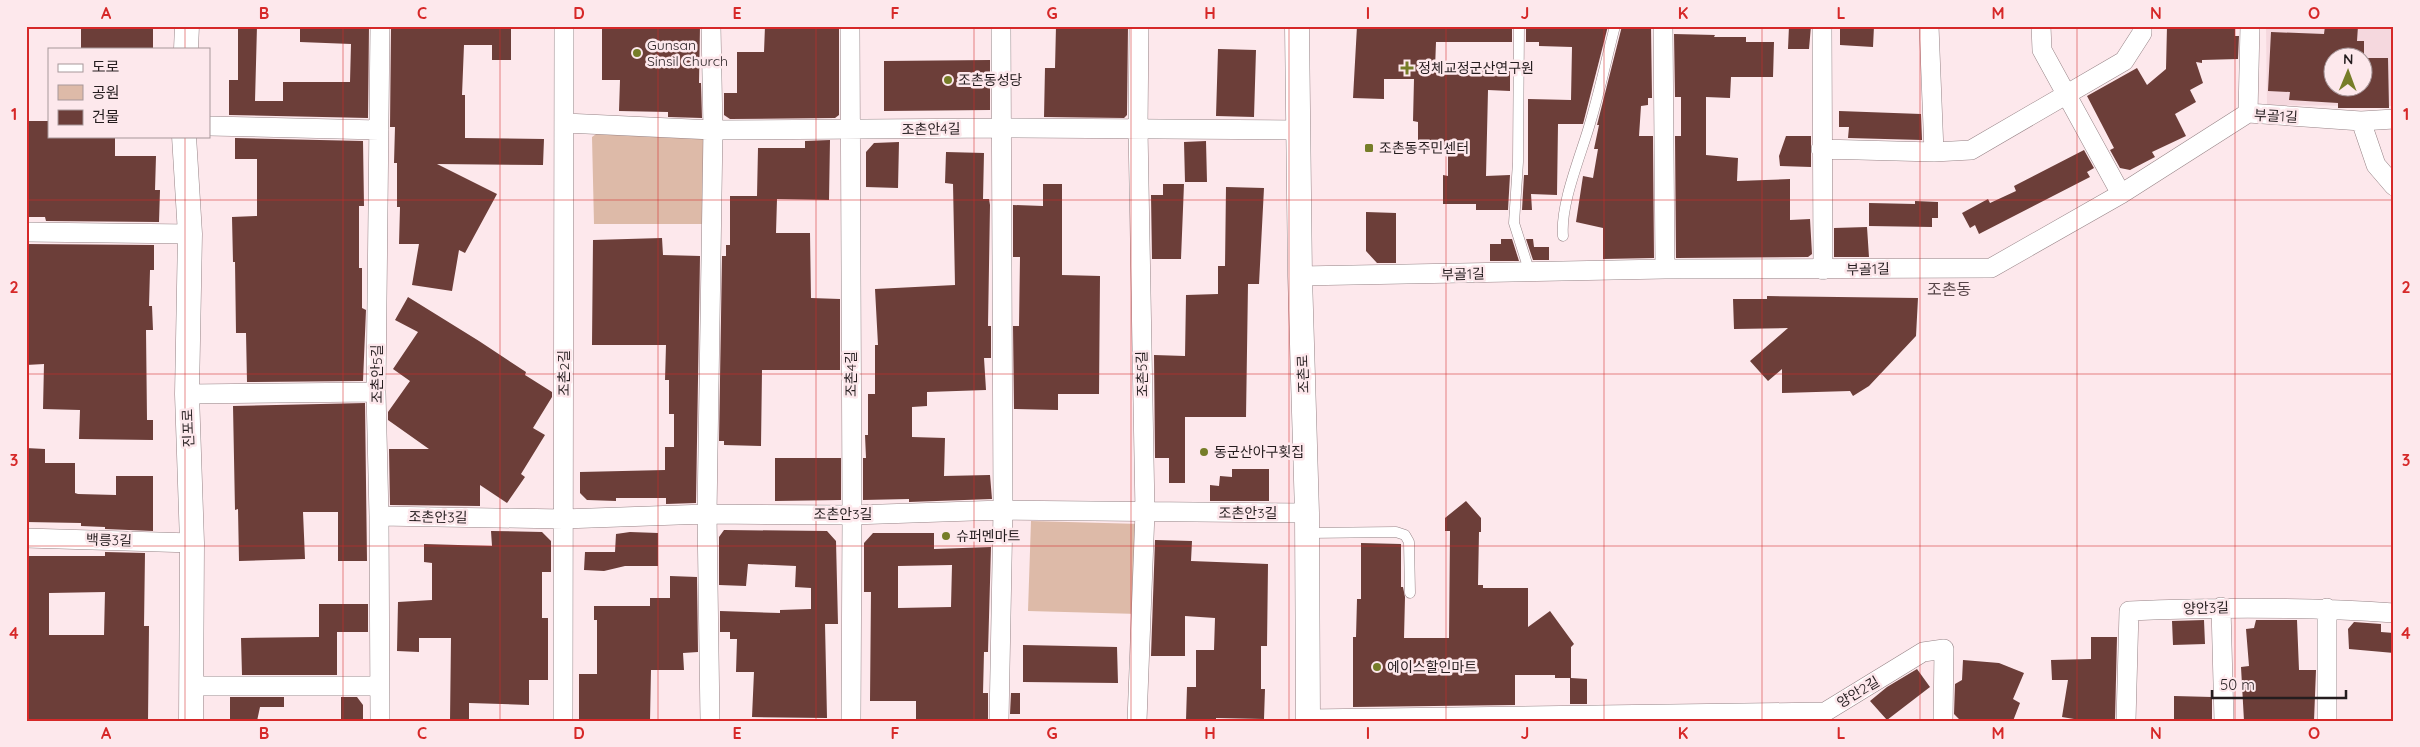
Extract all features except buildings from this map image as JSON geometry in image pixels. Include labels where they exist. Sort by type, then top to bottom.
[{"type":"street","points":[[186,48],[187,26]]},
{"type":"street","name":"조촌안5길","points":[[380,26],[376,392],[380,516],[380,721]]},
{"type":"street","name":"조촌2길","points":[[563,721],[564,26]]},
{"type":"street","points":[[710,721],[707,514],[713,130],[711,26]]},
{"type":"street","name":"조촌4길","points":[[850,26],[852,515],[850,721]]},
{"type":"street","points":[[999,721],[1003,510],[1001,26]]},
{"type":"street","name":"조촌5길","points":[[1137,721],[1145,512],[1138,129],[1139,26]]},
{"type":"street","name":"조촌로","points":[[1297,26],[1300,276],[1307,523],[1308,720]]},
{"type":"street","points":[[1662,26],[1665,269]]},
{"type":"street","points":[[1822,26],[1821,149],[1823,270]]},
{"type":"street","points":[[1929,26],[1934,152]]},
{"type":"street","points":[[2042,26],[2042,50],[2121,194]]},
{"type":"street","points":[[1821,149],[1934,152],[1971,150],[2124,61],[2142,33],[2142,26]]},
{"type":"street","points":[[2248,114],[2250,26]]},
{"type":"street","name":"부골1길","points":[[1300,276],[1665,269],[1991,268],[2121,194],[2248,114],[2361,121],[2394,119]]},
{"type":"street","points":[[2361,121],[2376,166],[2394,186]]},
{"type":"street","name":"조촌안4길","points":[[564,123],[713,130],[1001,128],[1298,130]]},
{"type":"street","points":[[210,126],[379,130]]},
{"type":"street","name":"진포로","points":[[184,138],[190,234],[187,394],[192,543],[191,721]]},
{"type":"street","points":[[26,232],[190,234]]},
{"type":"street","points":[[187,394],[376,392]]},
{"type":"street","name":"조촌안3길","points":[[380,516],[563,518],[707,514],[852,515],[1003,510],[1145,512],[1307,523]]},
{"type":"street","name":"백릉3길","points":[[26,538],[192,543]]},
{"type":"street","points":[[2221,607],[2224,721]]},
{"type":"street","name":"양안3길","points":[[2126,721],[2129,611],[2221,607],[2327,608],[2394,613]]},
{"type":"street","points":[[2327,608],[2327,721]]},
{"type":"street","name":"양안2길","points":[[1308,720],[1722,718],[1825,712],[1923,652],[1944,649],[1943,721]]},
{"type":"street","points":[[191,686],[380,686]]},
{"type":"lane","points":[[1519,26],[1518,162],[1514,224],[1530,273]]},
{"type":"lane","points":[[1563,236],[1562,225],[1572,183],[1592,119],[1615,26]]},
{"type":"lane","points":[[1307,523],[1405,535],[1409,542],[1410,593]]},
{"type":"shaded area","points":[[2266,26],[2394,26],[2394,106],[2267,105]]},
{"type":"green space","points":[[603,129],[706,130],[720,224],[594,224],[592,137]]},
{"type":"green space","points":[[1031,521],[1141,524],[1139,614],[1028,611]]},
{"type":"place","name":"Gunsan Sinsil Church","points":[[637,53]]},
{"type":"place","name":"정체교정군산연구원","points":[[1407,68]]},
{"type":"place","name":"조촌동성당","points":[[948,80]]},
{"type":"place","name":"조촌동주민센터","points":[[1369,148]]},
{"type":"place","name":"동군산아구횟집","points":[[1204,452]]},
{"type":"place","name":"슈퍼멘마트","points":[[946,536]]},
{"type":"place","name":"에이스할인마트","points":[[1377,667]]},
{"type":"district","name":"조촌동","points":[[1949,289]]}]
